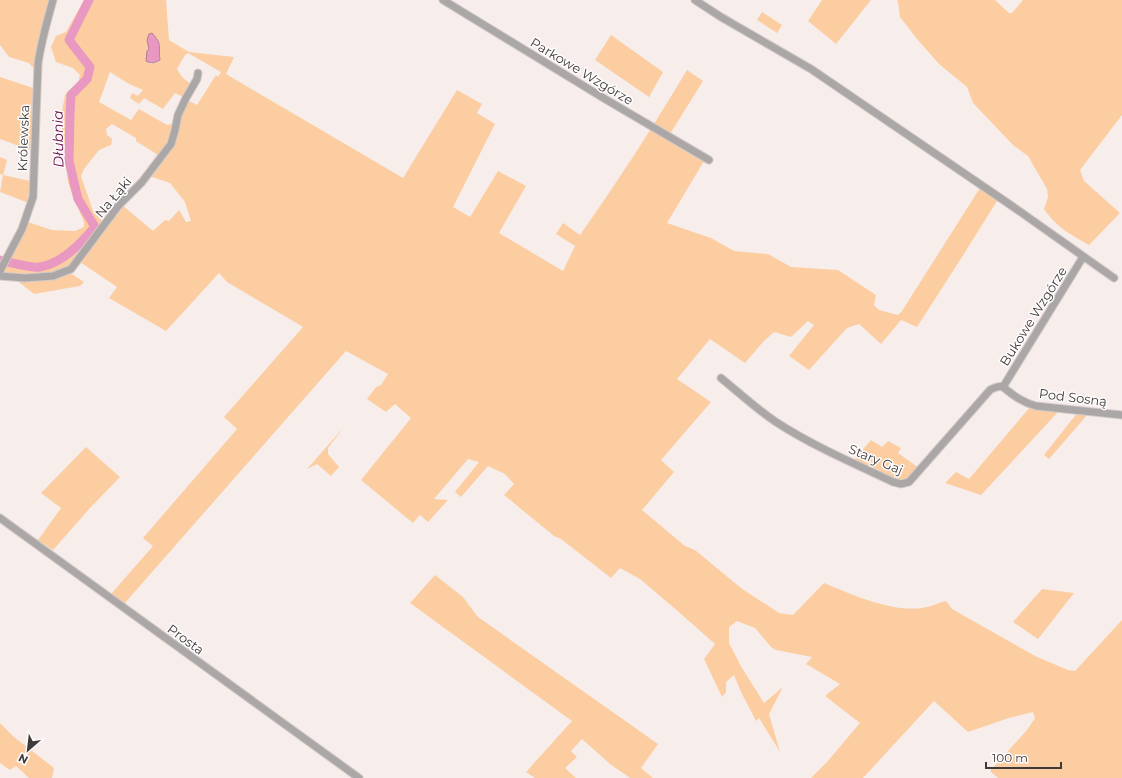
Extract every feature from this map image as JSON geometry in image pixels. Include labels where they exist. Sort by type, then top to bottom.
[{"type":"street","name":"Królewska","points":[[0,271],[22,229],[33,197],[38,64],[53,0]]},
{"type":"street","name":"Parkowe Wzgórze","points":[[443,0],[598,95],[709,160]]},
{"type":"street","points":[[695,0],[811,70],[1012,206],[1114,278]]},
{"type":"street","name":"Na Łąki","points":[[0,276],[26,278],[53,276],[71,269],[119,205],[142,182],[171,144],[178,115],[197,79],[198,73]]},
{"type":"street","name":"Bukowe Wzgórze","points":[[1003,387],[1083,257]]},
{"type":"street","name":"Stary Gaj","points":[[721,378],[774,421],[799,436],[893,482],[901,484],[909,482],[990,390],[994,387],[1003,387]]},
{"type":"street","name":"Pod Sosną","points":[[1003,387],[1025,403],[1036,406],[1122,415]]},
{"type":"street","name":"Prosta","points":[[0,518],[359,778]]},
{"type":"shaded area","points":[[0,0],[50,0],[35,70],[29,63],[9,57],[0,45]]},
{"type":"shaded area","points":[[84,0],[166,0],[169,40],[189,52],[234,57],[226,74],[403,178],[457,90],[482,104],[477,113],[495,124],[453,207],[470,217],[498,171],[526,186],[499,233],[563,271],[575,246],[556,234],[563,223],[580,235],[635,154],[687,70],[703,81],[670,134],[707,156],[667,223],[711,238],[734,251],[768,254],[791,267],[838,270],[876,295],[874,305],[879,310],[898,315],[902,311],[980,188],[997,201],[917,327],[901,320],[881,344],[859,324],[847,328],[809,370],[789,356],[814,325],[808,321],[791,337],[774,332],[763,342],[745,363],[710,339],[677,379],[711,402],[661,460],[674,472],[642,510],[685,546],[695,550],[741,588],[779,613],[793,615],[824,583],[872,602],[910,609],[928,607],[946,601],[952,609],[1035,656],[1068,670],[1075,671],[1122,620],[1122,778],[998,778],[990,771],[1027,730],[1035,718],[1033,712],[1009,718],[968,732],[934,701],[863,778],[811,778],[827,762],[860,723],[825,696],[840,684],[806,664],[812,657],[776,650],[771,647],[755,628],[737,621],[729,627],[729,643],[742,668],[764,703],[783,687],[769,714],[780,752],[759,718],[756,721],[734,675],[726,682],[726,692],[722,697],[704,659],[715,644],[640,579],[620,568],[611,578],[561,539],[554,536],[504,495],[514,484],[505,474],[488,466],[461,497],[455,492],[479,462],[468,459],[434,499],[448,500],[428,522],[420,515],[413,523],[361,480],[411,418],[395,404],[386,412],[367,399],[376,387],[381,385],[388,374],[346,351],[124,604],[111,594],[153,546],[143,538],[237,429],[224,417],[303,327],[227,282],[219,273],[166,331],[109,298],[117,287],[80,262],[122,205],[153,231],[165,220],[169,221],[179,210],[186,222],[191,221],[185,202],[170,183],[149,176],[173,143],[179,116],[187,100],[197,105],[216,75],[218,77],[221,72],[188,53],[185,55],[177,69],[182,77],[192,85],[183,97],[175,93],[163,109],[144,98],[139,104],[130,98],[132,93],[138,96],[143,90],[129,84],[110,72],[99,102],[131,120],[139,109],[167,125],[172,124],[169,143],[158,155],[136,141],[136,138],[112,124],[106,129],[107,135],[112,139],[111,145],[99,150],[84,169],[81,176],[93,211],[104,223],[66,271],[19,275],[3,274],[28,222],[52,230],[75,231],[84,227],[84,222],[68,182],[61,117],[65,95],[69,90],[78,84],[80,75],[73,68],[56,62],[51,47],[56,36],[66,32]],"holes":[[[160,44],[160,61],[151,64],[147,61],[149,45]]]},
{"type":"shaded area","points":[[822,0],[871,0],[836,44],[808,21]]},
{"type":"shaded area","points":[[897,0],[995,0],[1009,13],[1012,13],[1023,0],[1122,0],[1122,115],[1080,170],[1084,181],[1120,213],[1089,245],[1064,230],[1049,216],[1044,209],[1048,197],[1047,189],[1028,156],[1013,145],[973,103],[967,87],[939,64],[917,39],[900,17]]},
{"type":"shaded area","points":[[762,12],[782,25],[777,33],[757,20]]},
{"type":"shaded area","points":[[152,33],[159,43],[160,60],[151,63],[146,61],[147,51],[149,49],[147,40],[149,34]]},
{"type":"shaded area","points":[[611,35],[663,72],[649,97],[595,60]]},
{"type":"shaded area","points":[[0,77],[33,88],[30,150],[0,139]]},
{"type":"shaded area","points":[[0,157],[7,160],[3,175],[0,174]]},
{"type":"shaded area","points":[[3,175],[30,181],[28,201],[26,202],[0,192]]},
{"type":"shaded area","points":[[69,272],[84,282],[80,286],[34,294],[15,279],[63,277]]},
{"type":"shaded area","points":[[1030,407],[1059,411],[981,495],[945,483],[956,472],[969,479]]},
{"type":"shaded area","points":[[1078,412],[1088,414],[1049,459],[1044,455]]},
{"type":"shaded area","points":[[344,427],[328,448],[328,454],[339,467],[331,476],[317,464],[307,469]]},
{"type":"shaded area","points":[[871,440],[882,447],[888,441],[901,448],[898,453],[919,468],[907,481],[901,482],[853,461]]},
{"type":"shaded area","points":[[86,447],[120,477],[53,550],[38,540],[61,508],[41,493]]},
{"type":"shaded area","points":[[435,575],[463,597],[478,617],[658,744],[641,768],[653,778],[630,778],[610,764],[582,739],[571,751],[577,757],[565,768],[576,778],[535,778],[526,772],[572,721],[410,603]]},
{"type":"shaded area","points":[[1042,589],[1074,593],[1038,639],[1013,622]]},
{"type":"shaded area","points":[[0,723],[14,737],[54,768],[52,778],[29,778],[16,766],[10,770],[0,763]]},
{"type":"waterway","name":"Dłubnia","points":[[0,260],[37,267],[48,265],[71,252],[95,227],[78,199],[69,161],[71,95],[87,79],[90,67],[69,40],[89,0]]}]
